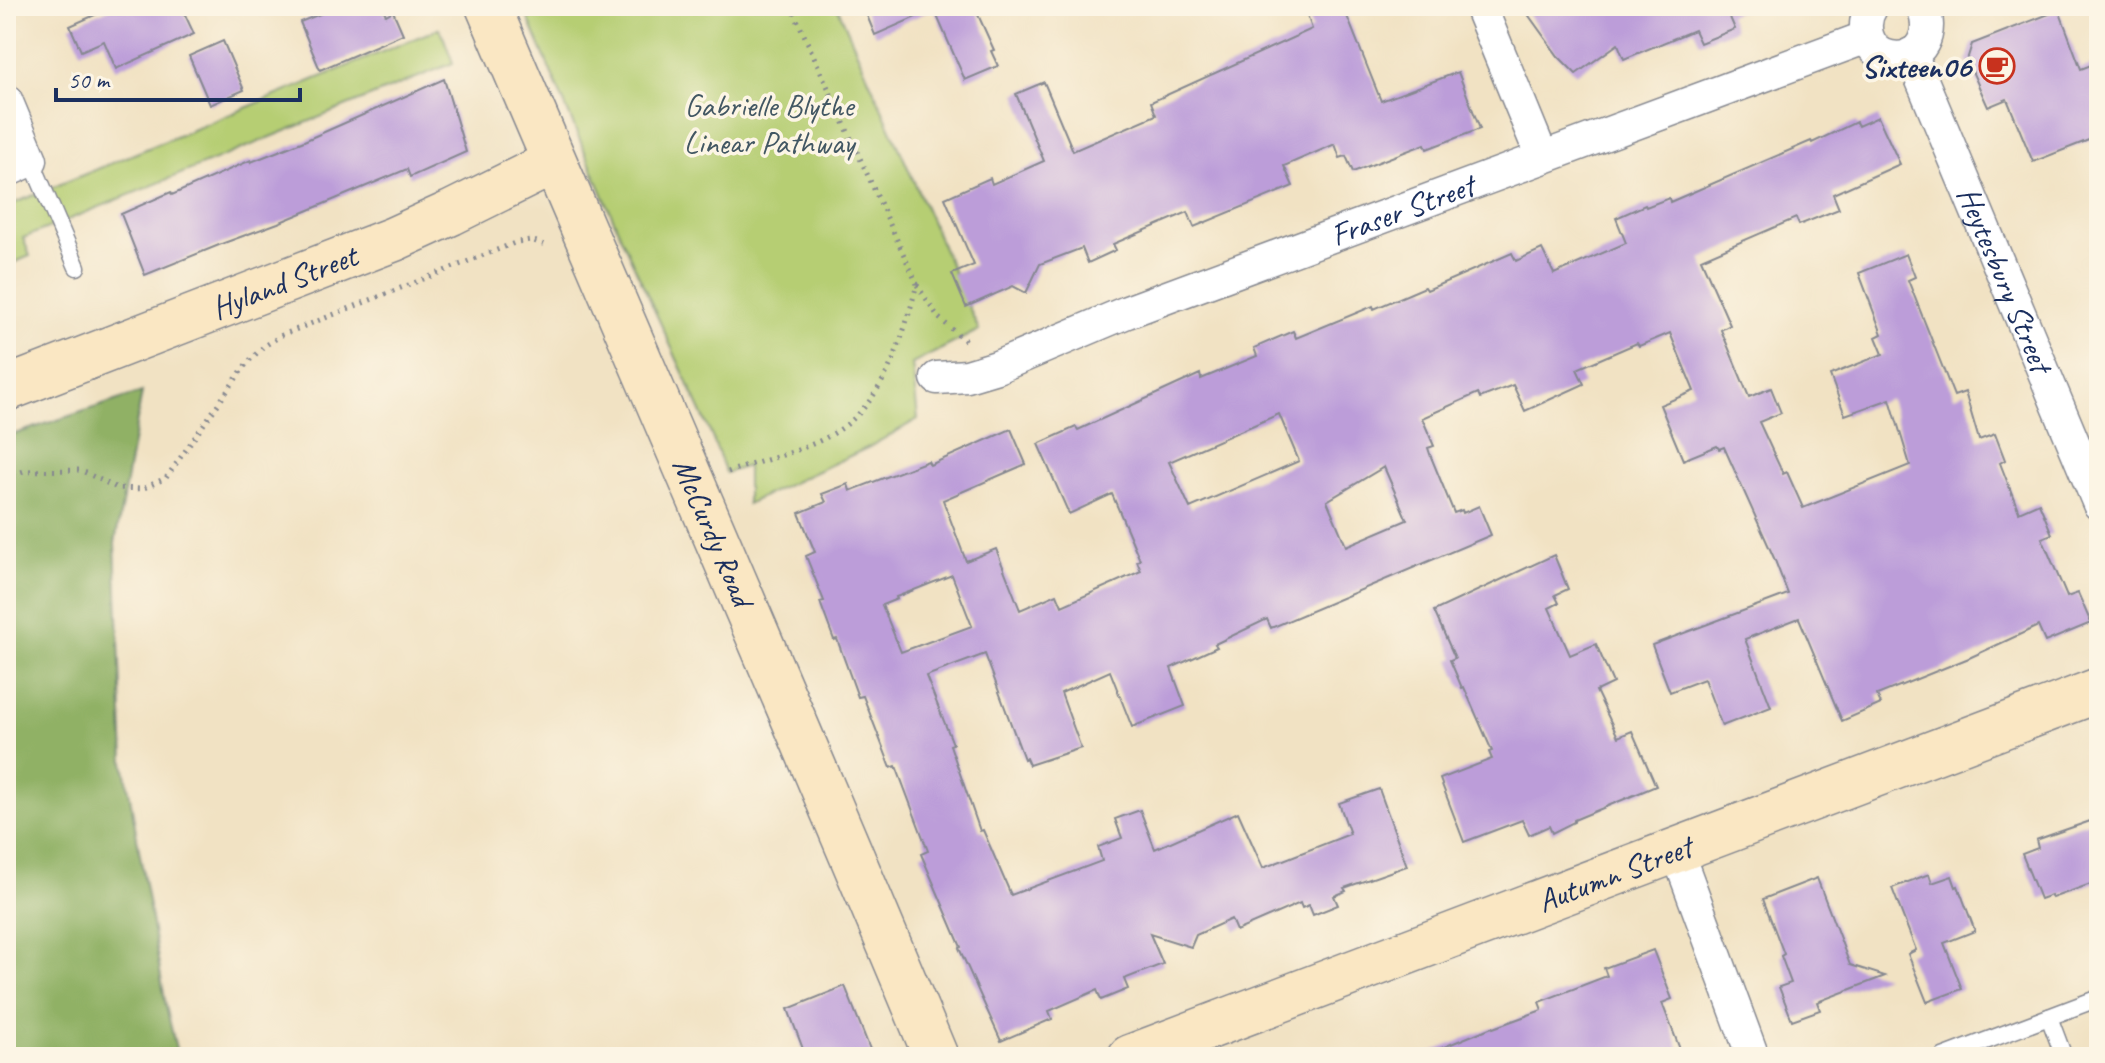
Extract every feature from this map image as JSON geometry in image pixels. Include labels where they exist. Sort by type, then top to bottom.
[{"type":"street","name":"McCurdy Road","points":[[488,6],[774,669],[936,1057]]},
{"type":"street","points":[[1480,6],[1542,157]]},
{"type":"street","points":[[1870,21],[1872,46],[1890,57],[1900,57],[1911,54],[1924,42],[1934,9]]},
{"type":"street","name":"Fraser Street","points":[[937,378],[967,376],[997,367],[1127,312],[1542,157],[1870,21]]},
{"type":"street","name":"Heytesbury Street","points":[[1911,54],[2099,504]]},
{"type":"street","points":[[6,100],[19,166]]},
{"type":"street","name":"Hyland Street","points":[[6,389],[394,239],[554,162]]},
{"type":"street","name":"Autumn Street","points":[[1130,1057],[2099,690]]},
{"type":"street","points":[[1676,849],[1753,1057]]},
{"type":"lane","points":[[19,166],[77,267]]},
{"type":"lane","points":[[1943,1057],[2099,998]]},
{"type":"lane","points":[[2049,1017],[2064,1057]]},
{"type":"path","points":[[791,6],[917,284],[933,310],[947,325],[997,367]]},
{"type":"path","points":[[6,477],[24,471],[80,470],[117,488],[142,489],[166,478],[247,363],[263,347],[282,335],[517,242],[540,241],[554,251]]},
{"type":"path","points":[[733,470],[775,458],[825,438],[853,419],[878,388],[896,352],[917,284]]},
{"type":"green space","name":"Gabrielle Blythe Linear Pathway","points":[[523,6],[837,6],[979,330],[912,364],[918,419],[869,447],[747,504],[747,466],[726,473]]},
{"type":"green space","points":[[440,28],[453,63],[23,238],[30,256],[6,266],[6,201],[10,205]]},
{"type":"green space","points":[[142,392],[115,543],[124,762],[166,1006],[178,1057],[6,1057],[6,437]]},
{"type":"building","points":[[115,6],[181,6],[194,34],[116,69],[104,41],[81,51],[70,26]]},
{"type":"building","points":[[322,6],[382,6],[386,15],[393,11],[403,34],[320,70],[300,22],[325,12]]},
{"type":"building","points":[[863,6],[974,6],[998,66],[965,80],[934,9],[875,35]]},
{"type":"building","points":[[1304,6],[1343,6],[1381,101],[1458,72],[1480,129],[1427,149],[1425,144],[1353,172],[1346,156],[1340,158],[1335,144],[1284,166],[1293,186],[1194,227],[1188,212],[1113,244],[1116,250],[1088,263],[1082,248],[1040,264],[1026,293],[1013,286],[966,307],[952,274],[974,265],[945,198],[990,178],[992,184],[1044,161],[1016,94],[1044,82],[1073,151],[1156,115],[1151,102],[1312,29]]},
{"type":"building","points":[[1522,6],[1750,7],[1729,15],[1735,29],[1700,43],[1694,30],[1624,59],[1618,44],[1576,74],[1558,56]]},
{"type":"building","points":[[2059,10],[2081,69],[2099,62],[2099,136],[2033,162],[2007,99],[1988,107],[1967,60],[1972,44]]},
{"type":"building","points":[[223,41],[244,90],[210,105],[189,56]]},
{"type":"building","points":[[444,79],[466,152],[410,177],[407,169],[145,275],[121,214],[304,141]]},
{"type":"building","points":[[1878,117],[1900,164],[1833,194],[1839,209],[1799,225],[1796,218],[1701,259],[1730,325],[1721,330],[1749,397],[1771,388],[1781,413],[1759,422],[1783,474],[1787,472],[1803,508],[1910,465],[1890,399],[1845,415],[1830,375],[1883,354],[1876,337],[1882,334],[1859,273],[1906,254],[1915,277],[1908,280],[1954,396],[1965,392],[1979,440],[1995,434],[2005,460],[2000,463],[2019,512],[2039,503],[2052,534],[2042,538],[2067,597],[2078,593],[2091,623],[2045,642],[2038,626],[1877,695],[1881,704],[1842,721],[1799,618],[1745,639],[1771,707],[1722,726],[1704,679],[1670,692],[1652,645],[1788,594],[1724,447],[1719,449],[1717,446],[1683,460],[1660,405],[1694,391],[1670,333],[1639,346],[1637,343],[1577,369],[1584,384],[1525,411],[1513,385],[1480,398],[1478,393],[1422,418],[1434,446],[1428,448],[1431,457],[1454,513],[1462,510],[1463,513],[1479,506],[1491,535],[1271,628],[1267,619],[1171,668],[1185,706],[1132,727],[1110,671],[1061,693],[1081,748],[1029,765],[1024,759],[985,654],[926,676],[953,744],[950,745],[980,831],[983,830],[1011,895],[1102,861],[1098,847],[1122,838],[1115,819],[1140,810],[1155,849],[1238,812],[1263,868],[1350,834],[1339,803],[1379,789],[1407,866],[1344,888],[1346,891],[1334,896],[1338,905],[1313,915],[1309,905],[1302,908],[1300,903],[1236,931],[1231,919],[1196,935],[1191,947],[1150,934],[1163,964],[1124,979],[1128,989],[1101,1000],[1097,990],[1049,1011],[1052,1019],[1001,1041],[921,854],[928,851],[896,766],[891,768],[863,696],[858,697],[837,639],[834,640],[820,602],[824,601],[806,556],[815,552],[799,513],[826,502],[822,494],[848,484],[850,491],[928,461],[930,465],[1011,429],[1026,464],[943,500],[966,561],[996,549],[1020,610],[1057,594],[1062,606],[1141,571],[1137,561],[1140,560],[1112,494],[1069,514],[1038,444],[1076,427],[1078,430],[1200,374],[1201,379],[1257,356],[1254,348],[1293,331],[1296,338],[1373,306],[1374,309],[1425,287],[1427,290],[1512,253],[1516,261],[1542,249],[1554,274],[1626,243],[1616,218],[1645,205],[1669,198],[1670,202],[1856,122],[1858,126]],"holes":[[[1279,414],[1299,461],[1190,508],[1169,462]],[[1384,467],[1407,520],[1346,546],[1327,501]],[[952,575],[972,626],[901,652],[882,605]]]},
{"type":"building","points":[[1554,555],[1568,589],[1555,595],[1559,603],[1549,608],[1570,655],[1596,644],[1613,683],[1596,691],[1618,737],[1632,731],[1656,786],[1574,820],[1552,833],[1549,826],[1529,835],[1522,820],[1464,842],[1440,779],[1492,759],[1489,752],[1492,751],[1450,660],[1455,658],[1434,611]]},
{"type":"building","points":[[2099,818],[2099,881],[2052,898],[2051,895],[2040,899],[2022,854],[2038,848],[2036,840]]},
{"type":"building","points":[[1929,874],[1932,883],[1952,876],[1975,931],[1944,943],[1962,989],[1927,1002],[1908,954],[1916,950],[1892,888]]},
{"type":"building","points":[[1817,878],[1850,965],[1885,976],[1817,1002],[1820,1010],[1792,1020],[1779,987],[1791,983],[1781,956],[1784,954],[1763,899]]},
{"type":"building","points":[[1653,950],[1672,999],[1662,1003],[1683,1057],[1420,1057],[1542,1010],[1539,1002],[1607,976],[1604,968]]},
{"type":"building","points":[[845,986],[873,1057],[806,1057],[788,1009]]},
{"type":"place","name":"Sixteen06","points":[[1997,66]]}]
